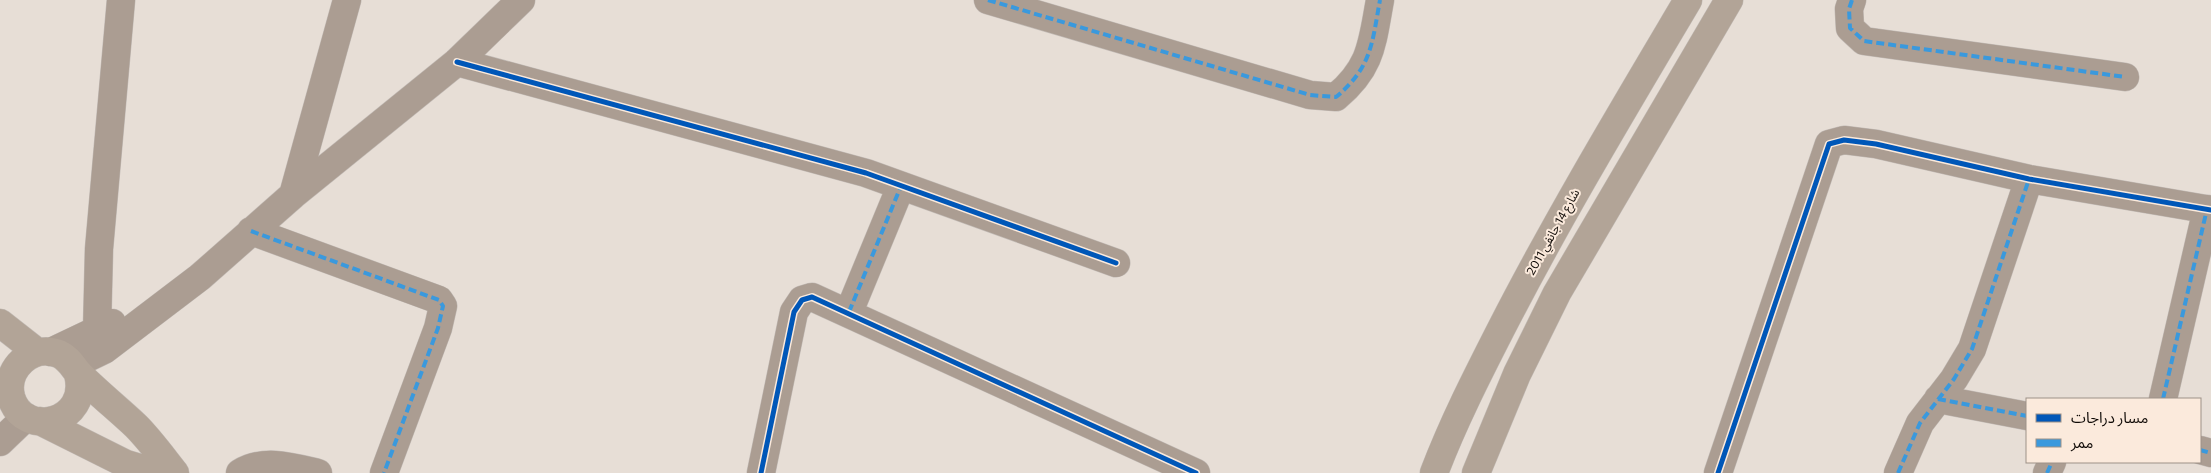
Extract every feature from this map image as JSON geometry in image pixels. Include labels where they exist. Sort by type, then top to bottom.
[{"type":"main road","name":"شارع 14 جانفي 2011","points":[[1434,473],[1446,440],[1522,287],[1588,169],[1688,0]]},
{"type":"main road","points":[[1476,473],[1516,374],[1558,293],[1729,0]]},
{"type":"main road","points":[[0,323],[60,361],[138,428],[175,473]]},
{"type":"main road","points":[[28,356],[60,361],[80,392],[77,403],[70,412],[51,422],[14,390],[28,356]]},
{"type":"main road","points":[[14,390],[125,468],[156,473]]},
{"type":"street","points":[[96,331],[99,249],[121,0]]},
{"type":"street","points":[[293,195],[347,0]]},
{"type":"street","points":[[60,361],[104,350],[200,277],[293,195],[457,62],[521,0]]},
{"type":"street","points":[[988,0],[1310,95],[1336,97],[1353,84],[1368,60],[1380,0]]},
{"type":"street","points":[[1852,0],[1849,9],[1850,28],[1864,42],[2125,77]]},
{"type":"street","points":[[457,62],[866,173],[1116,263]]},
{"type":"street","points":[[1718,473],[1829,144],[1844,140],[1876,144],[2029,179],[2209,210],[2162,398]]},
{"type":"street","points":[[1898,473],[1920,423],[1954,379],[1972,349],[2029,179]]},
{"type":"street","points":[[849,312],[901,186]]},
{"type":"street","points":[[251,231],[439,300],[443,306],[438,328],[384,473]]},
{"type":"street","points":[[60,361],[96,331],[200,277]]},
{"type":"street","points":[[761,473],[794,312],[802,300],[812,297],[849,312],[1196,473]]},
{"type":"street","points":[[0,442],[14,390]]},
{"type":"street","points":[[1938,399],[2026,416]]},
{"type":"street","points":[[240,473],[266,465],[283,465],[318,473]]},
{"type":"marked path","points":[[988,0],[1310,95],[1336,97],[1348,86],[1364,64],[1372,42],[1380,0]]},
{"type":"marked path","points":[[1852,0],[1849,9],[1850,28],[1864,41],[2125,77]]},
{"type":"marked path","points":[[1898,473],[1920,423],[1954,379],[1972,349],[2029,179]]},
{"type":"marked path","points":[[849,312],[901,186]]},
{"type":"marked path","points":[[2163,398],[2207,209]]},
{"type":"marked path","points":[[251,231],[439,300],[443,306],[438,328],[384,473]]},
{"type":"marked path","points":[[1938,399],[2026,416]]},
{"type":"marked path","points":[[2201,450],[2211,453]]},
{"type":"marked path","points":[[2047,473],[2052,463]]},
{"type":"cycle path","points":[[457,62],[866,173],[1116,263]]},
{"type":"cycle path","points":[[1718,473],[1829,144],[1844,140],[1876,144],[2029,179],[2211,210]]},
{"type":"cycle path","points":[[761,473],[794,312],[802,300],[812,297],[1196,473]]}]
